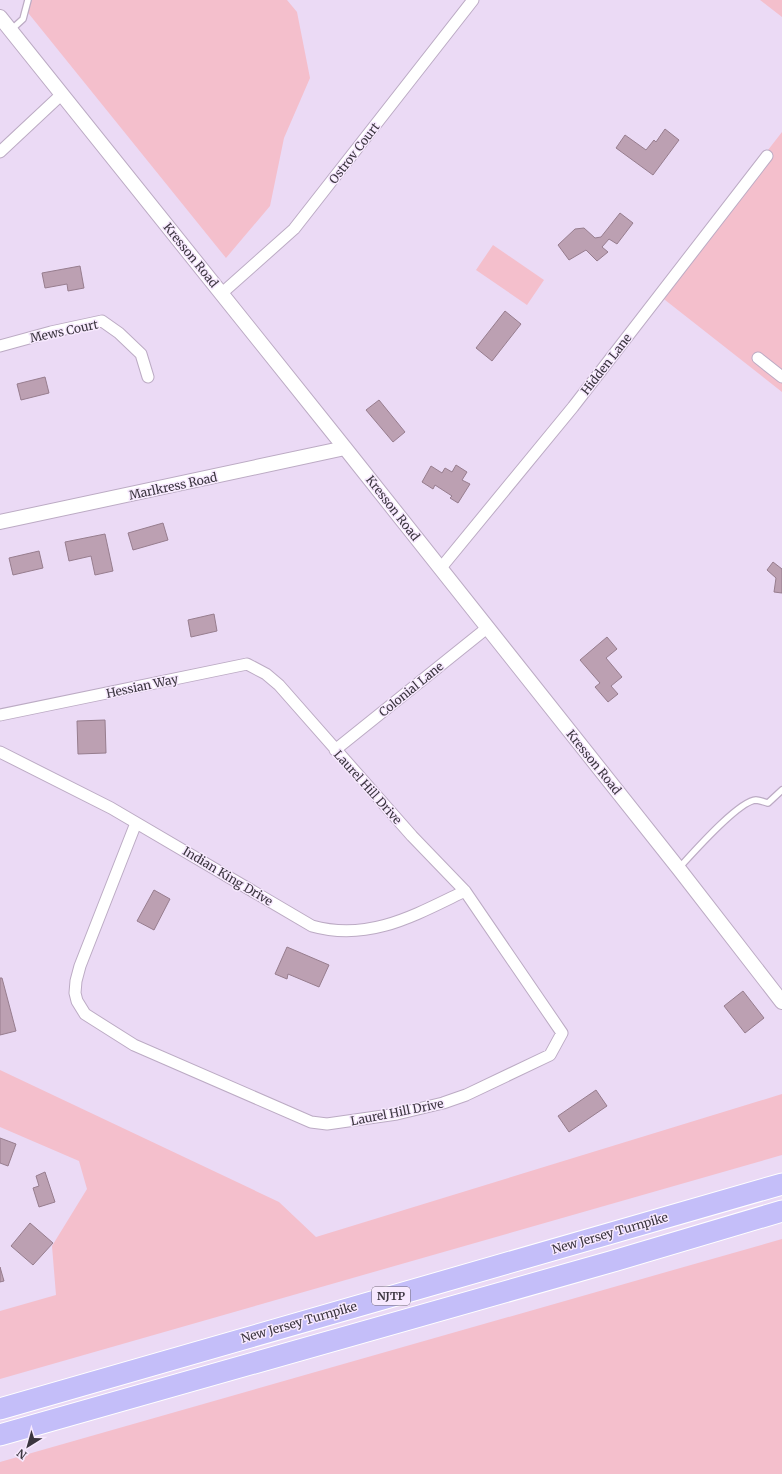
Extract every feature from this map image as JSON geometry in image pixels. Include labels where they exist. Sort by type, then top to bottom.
[{"type":"highway","name":"New Jersey Turnpike","points":[[0,1409],[782,1184]]},
{"type":"highway","name":"NJTP","points":[[0,1435],[595,1266],[782,1211]]},
{"type":"street","name":"Ostrov Court","points":[[221,294],[294,229],[473,0]]},
{"type":"street","name":"Kresson Road","points":[[0,17],[345,448],[679,869],[782,1002]]},
{"type":"street","points":[[0,152],[62,94]]},
{"type":"street","name":"Hidden Lane","points":[[440,569],[573,407],[768,156]]},
{"type":"street","name":"Mews Court","points":[[0,346],[51,332],[102,321],[119,333],[140,354],[148,377]]},
{"type":"street","points":[[758,358],[782,377]]},
{"type":"street","name":"Marlkress Road","points":[[0,522],[345,448]]},
{"type":"street","name":"Colonial Lane","points":[[335,750],[487,628]]},
{"type":"street","name":"Hessian Way","points":[[0,716],[247,664],[266,674],[279,685]]},
{"type":"street","name":"Laurel Hill Drive","points":[[136,823],[80,966],[75,993],[77,1001],[85,1014],[134,1045],[311,1122],[327,1124],[397,1114],[443,1104],[466,1095],[550,1055],[562,1033],[465,891],[412,836],[335,750],[315,724],[279,685]]},
{"type":"street","name":"Indian King Drive","points":[[0,752],[112,808],[312,926],[329,931],[366,930],[392,925],[465,891]]},
{"type":"lane","points":[[10,30],[23,19],[28,0]]},
{"type":"lane","points":[[679,869],[714,830],[743,805],[755,800],[768,803],[782,790]]},
{"type":"shaded area","points":[[32,0],[287,0],[297,12],[310,78],[284,138],[270,206],[226,258],[25,9]]},
{"type":"shaded area","points":[[760,0],[782,0],[782,17]]},
{"type":"shaded area","points":[[782,132],[782,392],[660,296],[744,181]]},
{"type":"shaded area","points":[[493,245],[544,280],[527,305],[476,270]]},
{"type":"shaded area","points":[[0,1070],[279,1202],[316,1237],[782,1094],[782,1155],[0,1379],[0,1311],[56,1295],[52,1246],[87,1189],[79,1161],[0,1127]]},
{"type":"shaded area","points":[[782,1239],[782,1474],[0,1474],[0,1462]]},
{"type":"building","points":[[665,129],[679,140],[653,175],[616,148],[625,135],[646,150],[654,140],[656,142]]},
{"type":"building","points":[[620,213],[633,223],[617,244],[609,239],[602,247],[608,252],[597,261],[586,250],[569,260],[558,245],[575,229],[584,228],[595,238],[601,237]]},
{"type":"building","points":[[80,266],[84,288],[68,291],[67,284],[45,288],[42,273]]},
{"type":"building","points":[[505,311],[521,324],[492,361],[476,348]]},
{"type":"building","points":[[45,377],[49,393],[21,400],[17,384]]},
{"type":"building","points":[[379,400],[405,432],[393,442],[366,410]]},
{"type":"building","points":[[456,465],[467,472],[462,480],[470,484],[458,503],[450,498],[452,496],[435,485],[433,489],[422,482],[431,466],[442,473],[445,468],[452,472]]},
{"type":"building","points":[[163,523],[168,540],[133,550],[128,533]]},
{"type":"building","points":[[105,534],[113,571],[95,575],[91,556],[69,561],[65,542]]},
{"type":"building","points":[[39,551],[43,568],[13,575],[9,558]]},
{"type":"building","points":[[773,562],[782,569],[782,593],[774,592],[776,578],[767,570]]},
{"type":"building","points":[[214,614],[217,631],[191,637],[188,620]]},
{"type":"building","points":[[607,637],[617,649],[606,658],[622,677],[611,686],[618,694],[608,702],[595,687],[600,683],[580,660]]},
{"type":"building","points":[[105,720],[106,753],[78,754],[77,721]]},
{"type":"building","points":[[154,890],[170,899],[154,930],[137,921]]},
{"type":"building","points":[[287,947],[329,965],[319,987],[288,974],[287,979],[275,974]]},
{"type":"building","points":[[0,978],[2,978],[16,1031],[0,1035]]},
{"type":"building","points":[[743,991],[764,1018],[745,1033],[724,1006]]},
{"type":"building","points":[[596,1090],[607,1106],[569,1132],[558,1116]]},
{"type":"building","points":[[0,1138],[16,1144],[8,1166],[0,1163]]},
{"type":"building","points":[[45,1172],[55,1202],[39,1207],[33,1188],[39,1186],[36,1176]]},
{"type":"building","points":[[30,1223],[53,1243],[33,1265],[11,1246]]},
{"type":"building","points":[[0,1267],[4,1281],[0,1282]]}]
